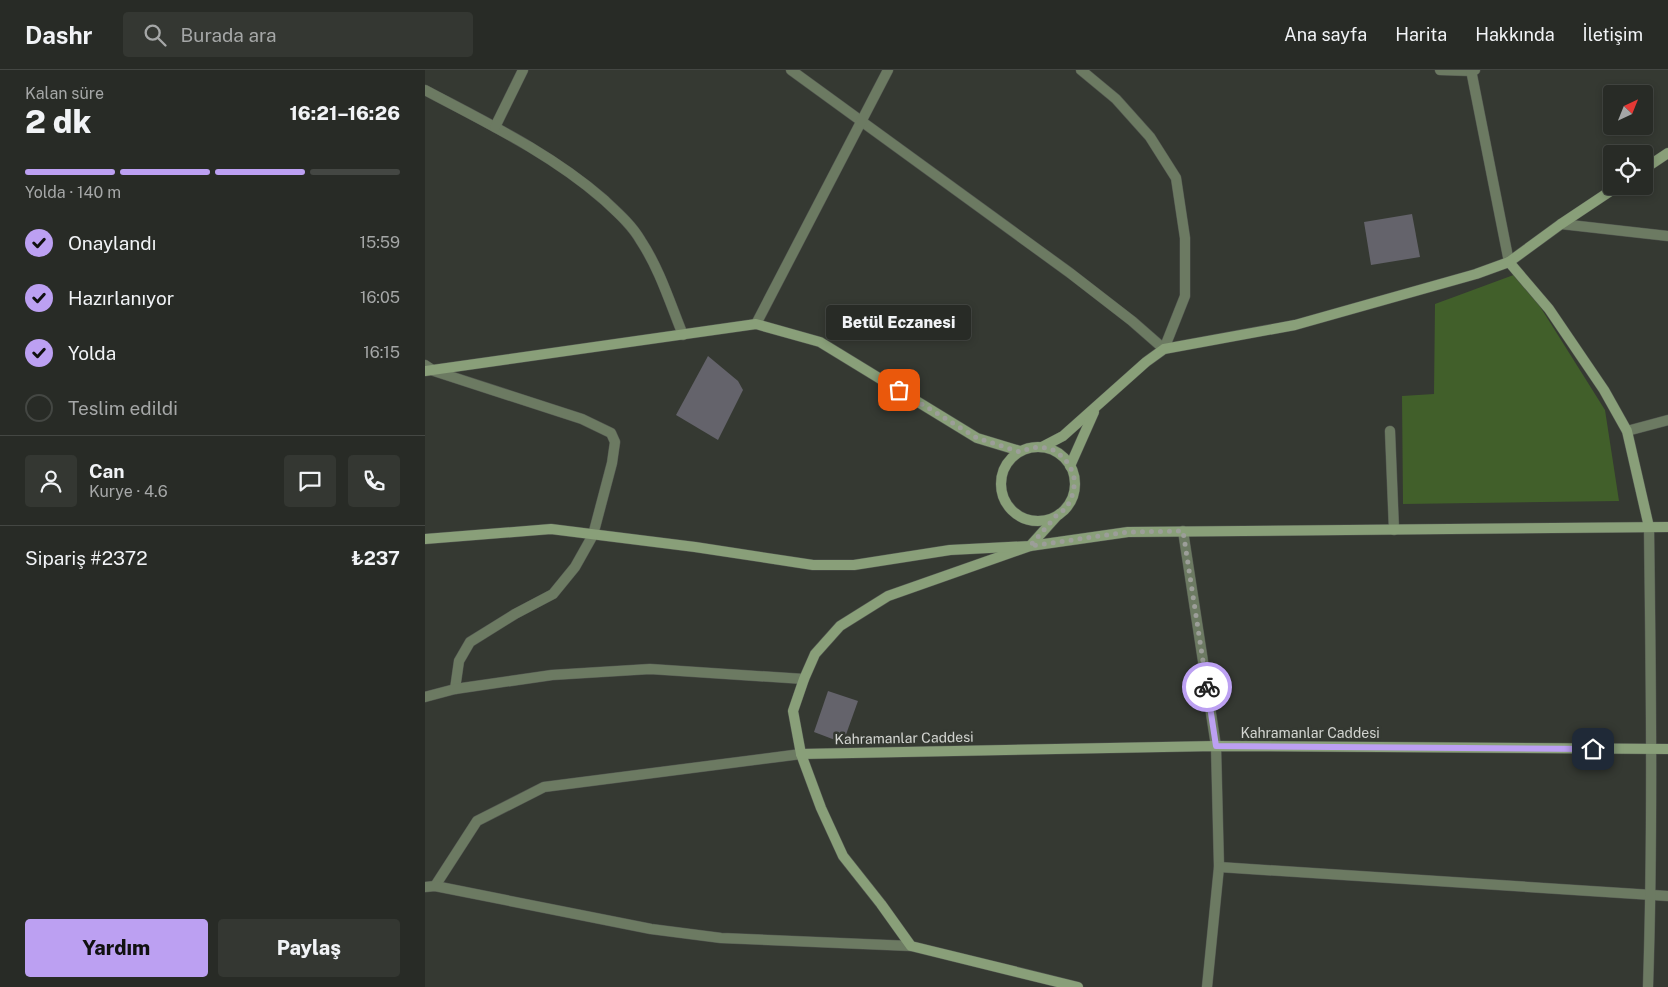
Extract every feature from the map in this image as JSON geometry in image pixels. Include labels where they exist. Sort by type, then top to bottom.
[{"type":"street","points":[[495,127],[523,70]]},
{"type":"street","points":[[791,70],[1070,273],[1132,321],[1164,349]]},
{"type":"street","points":[[756,324],[888,70]]},
{"type":"street","points":[[1081,70],[1116,99],[1150,137],[1176,178],[1185,238],[1185,296],[1164,349]]},
{"type":"street","points":[[1440,70],[1472,70],[1509,262],[1549,308],[1604,390],[1627,431],[1649,527],[1652,749],[1648,987]]},
{"type":"street","points":[[425,90],[545,156],[591,189],[618,213],[641,240],[658,270],[683,335]]},
{"type":"street","points":[[1653,163],[1668,153]]},
{"type":"street","points":[[1042,447],[1063,436],[1146,362],[1164,349],[1295,325],[1477,274],[1509,262],[1604,195]]},
{"type":"street","points":[[1561,224],[1668,236]]},
{"type":"street","points":[[428,369],[756,324],[820,342],[977,438],[1020,452]]},
{"type":"street","points":[[428,369],[582,419],[611,433],[615,442],[612,463],[593,535],[575,568],[553,594],[515,614],[470,642],[459,661],[455,690]]},
{"type":"street","points":[[1070,466],[1096,408]]},
{"type":"street","points":[[1627,431],[1668,420]]},
{"type":"street","points":[[1390,431],[1394,530]]},
{"type":"street","points":[[911,946],[843,856],[821,808],[801,754],[793,711],[815,654],[840,626],[888,596],[1030,546],[1056,516],[1065,509],[1071,500],[1074,477],[1070,466],[1063,457],[1053,450],[1042,447],[1020,452],[1004,468],[1001,491],[1005,502],[1012,511],[1022,518],[1033,521],[1045,521],[1056,516]]},
{"type":"street","points":[[425,539],[551,530],[695,547],[813,565],[854,565],[950,550],[1030,546],[1128,532],[1668,527]]},
{"type":"street","points":[[1183,531],[1216,746],[1219,867],[1207,987]]},
{"type":"street","points":[[425,697],[455,690],[552,675],[650,669],[804,679]]},
{"type":"street","name":"Kahramanlar Caddesi","points":[[801,754],[1216,746],[1668,749]]},
{"type":"street","points":[[801,754],[543,787],[477,821],[430,887],[651,929],[721,938],[911,946],[1078,987]]},
{"type":"street","points":[[1219,867],[1668,896]]},
{"type":"green space","points":[[1519,273],[1605,410],[1619,501],[1403,504],[1402,396],[1434,394],[1435,304]]},
{"type":"building","points":[[1412,214],[1420,257],[1371,265],[1364,222]]},
{"type":"building","points":[[708,356],[738,381],[743,390],[718,440],[676,415]]},
{"type":"building","points":[[828,691],[858,701],[843,743],[814,732]]},
{"type":"way so far","points":[[899,390],[977,438],[1020,452],[1042,447],[1053,450],[1063,457],[1070,466],[1074,477],[1071,500],[1065,509],[1056,516],[1030,546],[1128,532],[1183,531],[1207,687]]},
{"type":"place","name":"Betül Eczanesi","points":[[899,390]]},
{"type":"route","points":[[1207,687],[1216,746],[1593,749]]}]
